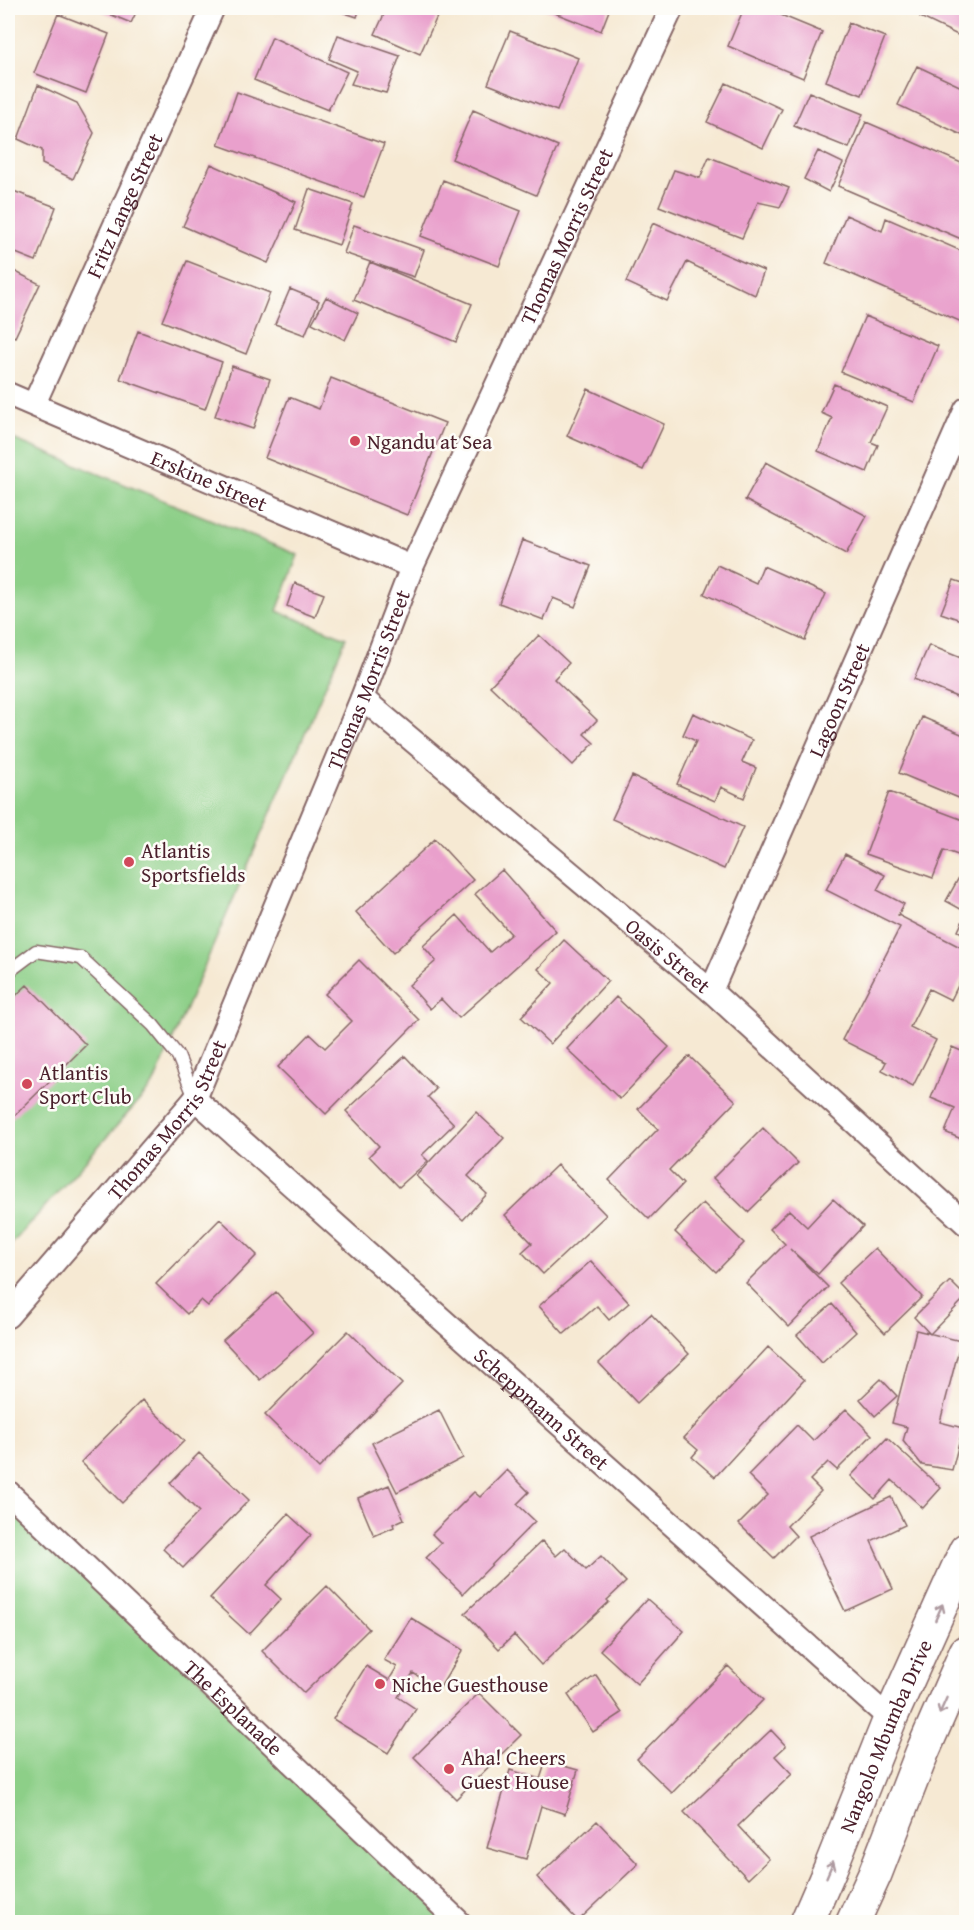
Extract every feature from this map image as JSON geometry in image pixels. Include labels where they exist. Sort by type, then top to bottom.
[{"type":"street","name":"Fritz Lange Street","points":[[34,404],[213,8]]},
{"type":"street","name":"Thomas Morris Street","points":[[8,1316],[195,1099],[362,698],[412,567],[672,8]]},
{"type":"street","name":"Erskine Street","points":[[8,394],[412,567]]},
{"type":"street","name":"Lagoon Street","points":[[711,991],[966,409]]},
{"type":"street","name":"Oasis Street","points":[[362,698],[711,991],[966,1224]]},
{"type":"street","name":"Scheppmann Street","points":[[195,1099],[890,1719]]},
{"type":"street","name":"The Esplanade","points":[[8,1492],[459,1923]]},
{"type":"street","name":"Nangolo Mbumba Drive","points":[[807,1923],[890,1719],[966,1550]]},
{"type":"street","name":"Nangolo Mbumba Drive","points":[[853,1923],[966,1652]]},
{"type":"lane","points":[[8,972],[36,951],[81,958],[153,1025],[177,1056],[195,1099]]},
{"type":"green space","name":"Atlantis Sportsfields","points":[[8,437],[298,555],[277,611],[346,638],[153,1085],[8,1248]]},
{"type":"green space","points":[[8,1498],[458,1922],[8,1922]]},
{"type":"building","points":[[95,8],[138,8],[131,23]]},
{"type":"building","points":[[330,8],[360,8],[357,17]]},
{"type":"building","points":[[387,8],[441,8],[420,54],[375,34]]},
{"type":"building","points":[[542,8],[610,8],[601,31]]},
{"type":"building","points":[[744,8],[764,8],[822,32],[803,78],[728,46]]},
{"type":"building","points":[[884,8],[898,8],[895,13]]},
{"type":"building","points":[[924,8],[966,8],[966,39],[920,17]]},
{"type":"building","points":[[58,14],[109,34],[86,93],[34,73]]},
{"type":"building","points":[[849,23],[885,37],[862,95],[826,81]]},
{"type":"building","points":[[510,31],[578,58],[557,111],[488,84]]},
{"type":"building","points":[[338,35],[400,56],[386,93],[351,84],[357,71],[329,59]]},
{"type":"building","points":[[272,37],[347,72],[328,110],[254,80]]},
{"type":"building","points":[[917,66],[966,89],[966,137],[898,105]]},
{"type":"building","points":[[726,83],[782,109],[763,148],[707,122]]},
{"type":"building","points":[[38,85],[77,103],[94,133],[73,179],[42,164],[42,150],[18,139]]},
{"type":"building","points":[[237,92],[384,144],[364,197],[218,145]]},
{"type":"building","points":[[809,92],[863,114],[849,148],[794,126]]},
{"type":"building","points":[[473,110],[558,146],[536,195],[452,159]]},
{"type":"building","points":[[866,122],[966,165],[966,241],[838,186]]},
{"type":"building","points":[[818,151],[843,163],[829,192],[804,179]]},
{"type":"building","points":[[709,157],[789,188],[780,207],[758,202],[742,238],[659,206],[674,170],[700,178]]},
{"type":"building","points":[[211,164],[296,202],[268,263],[183,226]]},
{"type":"building","points":[[443,180],[521,211],[499,266],[421,236]]},
{"type":"building","points":[[8,189],[56,207],[36,261],[8,250]]},
{"type":"building","points":[[309,189],[353,204],[339,245],[295,230]]},
{"type":"building","points":[[846,215],[882,231],[886,218],[966,253],[966,276],[963,284],[966,286],[964,323],[826,263]]},
{"type":"building","points":[[653,223],[764,271],[755,295],[687,262],[667,301],[626,282]]},
{"type":"building","points":[[354,225],[424,250],[414,277],[344,253]]},
{"type":"building","points":[[187,261],[270,293],[246,354],[162,321]]},
{"type":"building","points":[[370,262],[472,304],[456,342],[354,300]]},
{"type":"building","points":[[8,268],[40,284],[15,337],[8,334]]},
{"type":"building","points":[[290,289],[319,301],[305,335],[275,324]]},
{"type":"building","points":[[326,297],[358,313],[345,340],[312,323]]},
{"type":"building","points":[[865,316],[938,346],[914,402],[841,372]]},
{"type":"building","points":[[138,331],[222,362],[205,409],[120,379]]},
{"type":"building","points":[[232,366],[270,379],[253,429],[215,416]]},
{"type":"building","name":"Ngandu at Sea","points":[[331,378],[445,423],[407,515],[265,458],[289,397],[319,409]]},
{"type":"building","points":[[834,384],[887,407],[871,442],[878,445],[867,472],[818,451],[832,418],[821,413]]},
{"type":"building","points":[[588,389],[664,424],[643,470],[567,436]]},
{"type":"building","points":[[766,462],[867,516],[846,554],[745,500]]},
{"type":"building","points":[[522,540],[591,566],[575,607],[553,598],[544,620],[499,603]]},
{"type":"building","points":[[717,565],[756,583],[763,566],[826,594],[805,640],[704,594]]},
{"type":"building","points":[[954,580],[966,584],[966,622],[941,613]]},
{"type":"building","points":[[295,583],[324,594],[315,617],[287,606]]},
{"type":"building","points":[[539,635],[569,663],[554,679],[597,720],[584,734],[594,743],[573,765],[490,686]]},
{"type":"building","points":[[929,645],[966,660],[966,701],[914,679]]},
{"type":"building","points":[[693,713],[752,740],[742,762],[756,768],[744,798],[721,787],[715,801],[677,784],[696,741],[683,735]]},
{"type":"building","points":[[922,717],[966,736],[966,801],[899,773]]},
{"type":"building","points":[[632,776],[743,827],[724,869],[612,819]]},
{"type":"building","points":[[889,792],[966,821],[966,858],[944,850],[933,878],[866,854]]},
{"type":"building","points":[[435,839],[473,880],[393,953],[356,912]]},
{"type":"building","points":[[845,854],[885,875],[877,890],[904,904],[898,915],[966,950],[966,969],[951,1000],[929,989],[910,1027],[936,1040],[913,1086],[882,1070],[886,1062],[842,1040],[900,927],[826,890]]},
{"type":"building","points":[[966,865],[966,912],[946,901]]},
{"type":"building","points":[[502,870],[556,931],[459,1018],[441,999],[430,1009],[409,985],[436,961],[423,946],[457,915],[490,952],[511,934],[475,894]]},
{"type":"building","points":[[966,914],[966,935],[958,931]]},
{"type":"building","points":[[564,940],[608,981],[550,1044],[521,1017],[553,983],[538,969]]},
{"type":"building","points":[[359,960],[419,1020],[326,1114],[278,1067],[310,1034],[325,1048],[352,1021],[325,994]]},
{"type":"building","name":"Atlantis Sport Club","points":[[27,985],[86,1045],[8,1122],[8,1003]]},
{"type":"building","points":[[616,997],[669,1047],[620,1099],[567,1049]]},
{"type":"building","points":[[952,1047],[966,1053],[966,1141],[945,1132],[955,1108],[931,1098]]},
{"type":"building","points":[[405,1056],[436,1089],[428,1097],[454,1124],[422,1155],[428,1161],[399,1187],[369,1156],[379,1146],[346,1111]]},
{"type":"building","points":[[689,1056],[736,1101],[669,1170],[683,1184],[649,1219],[609,1180],[658,1129],[638,1109]]},
{"type":"building","points":[[476,1112],[504,1138],[468,1176],[487,1194],[463,1220],[416,1176]]},
{"type":"building","points":[[763,1128],[798,1163],[748,1212],[713,1178]]},
{"type":"building","points":[[557,1165],[606,1215],[543,1274],[522,1252],[532,1243],[505,1215]]},
{"type":"building","points":[[833,1199],[863,1226],[818,1274],[790,1249],[828,1287],[789,1327],[746,1283],[785,1244],[770,1229],[789,1210],[807,1227]]},
{"type":"building","points":[[703,1203],[744,1243],[716,1272],[675,1232]]},
{"type":"building","points":[[220,1219],[257,1255],[208,1306],[201,1300],[187,1314],[156,1284]]},
{"type":"building","points":[[875,1248],[922,1297],[885,1333],[838,1283]]},
{"type":"building","points":[[591,1261],[629,1303],[609,1320],[597,1306],[564,1334],[539,1306]]},
{"type":"building","points":[[950,1281],[966,1297],[930,1334],[914,1317]]},
{"type":"building","points":[[276,1292],[313,1333],[260,1380],[223,1340]]},
{"type":"building","points":[[832,1304],[856,1332],[822,1363],[797,1335]]},
{"type":"building","points":[[651,1314],[689,1354],[637,1403],[599,1363]]},
{"type":"building","points":[[916,1330],[961,1341],[940,1422],[963,1428],[952,1470],[922,1465],[903,1441],[907,1427],[892,1423]]},
{"type":"building","points":[[348,1331],[402,1384],[319,1468],[265,1415]]},
{"type":"building","points":[[768,1347],[804,1380],[715,1477],[692,1457],[698,1450],[684,1438]]},
{"type":"building","points":[[881,1379],[897,1396],[875,1416],[860,1399]]},
{"type":"building","points":[[142,1400],[184,1441],[122,1503],[81,1462]]},
{"type":"building","points":[[846,1409],[872,1435],[837,1470],[828,1462],[810,1480],[821,1491],[787,1526],[796,1536],[774,1558],[739,1524],[768,1495],[748,1475],[797,1425],[813,1441]]},
{"type":"building","points":[[439,1410],[463,1458],[397,1492],[372,1443]]},
{"type":"building","points":[[887,1438],[941,1488],[923,1508],[892,1480],[875,1499],[851,1476]]},
{"type":"building","points":[[199,1453],[249,1500],[183,1568],[163,1549],[199,1512],[170,1483]]},
{"type":"building","points":[[507,1470],[529,1492],[517,1504],[535,1521],[463,1594],[426,1558],[441,1543],[432,1534],[474,1492],[480,1497]]},
{"type":"building","points":[[389,1485],[404,1519],[393,1524],[394,1527],[374,1536],[358,1498]]},
{"type":"building","points":[[891,1497],[905,1525],[871,1541],[893,1589],[845,1611],[809,1536]]},
{"type":"building","points":[[288,1514],[311,1535],[266,1585],[281,1599],[249,1634],[210,1598]]},
{"type":"building","points":[[542,1541],[556,1556],[565,1548],[586,1570],[601,1556],[626,1582],[607,1600],[609,1602],[541,1665],[514,1635],[499,1649],[465,1613]]},
{"type":"building","points":[[327,1586],[369,1629],[304,1693],[262,1651]]},
{"type":"building","points":[[647,1599],[684,1631],[637,1684],[600,1650]]},
{"type":"building","name":"Niche Guesthouse","points":[[411,1618],[463,1650],[439,1689],[413,1673],[398,1697],[416,1709],[388,1753],[333,1719],[366,1666],[389,1680],[397,1667],[384,1660]]},
{"type":"building","points":[[728,1666],[763,1700],[672,1793],[637,1759]]},
{"type":"building","points":[[596,1675],[622,1713],[593,1732],[568,1695]]},
{"type":"building","points":[[479,1693],[521,1735],[456,1799],[414,1757]]},
{"type":"building","points":[[771,1730],[786,1746],[775,1756],[792,1774],[738,1826],[769,1859],[748,1879],[684,1812]]},
{"type":"building","points":[[546,1761],[578,1770],[565,1814],[541,1806],[526,1859],[487,1848],[510,1770],[540,1779]]},
{"type":"building","points":[[597,1821],[638,1864],[578,1921],[537,1877]]},
{"type":"place","name":"Ngandu at Sea","points":[[355,441]]},
{"type":"place","name":"Atlantis Sportsfields","points":[[129,862]]},
{"type":"place","name":"Atlantis Sport Club","points":[[27,1084]]},
{"type":"place","name":"Niche Guesthouse","points":[[380,1684]]},
{"type":"place","name":"Aha! Cheers Guest House","points":[[449,1769]]}]
